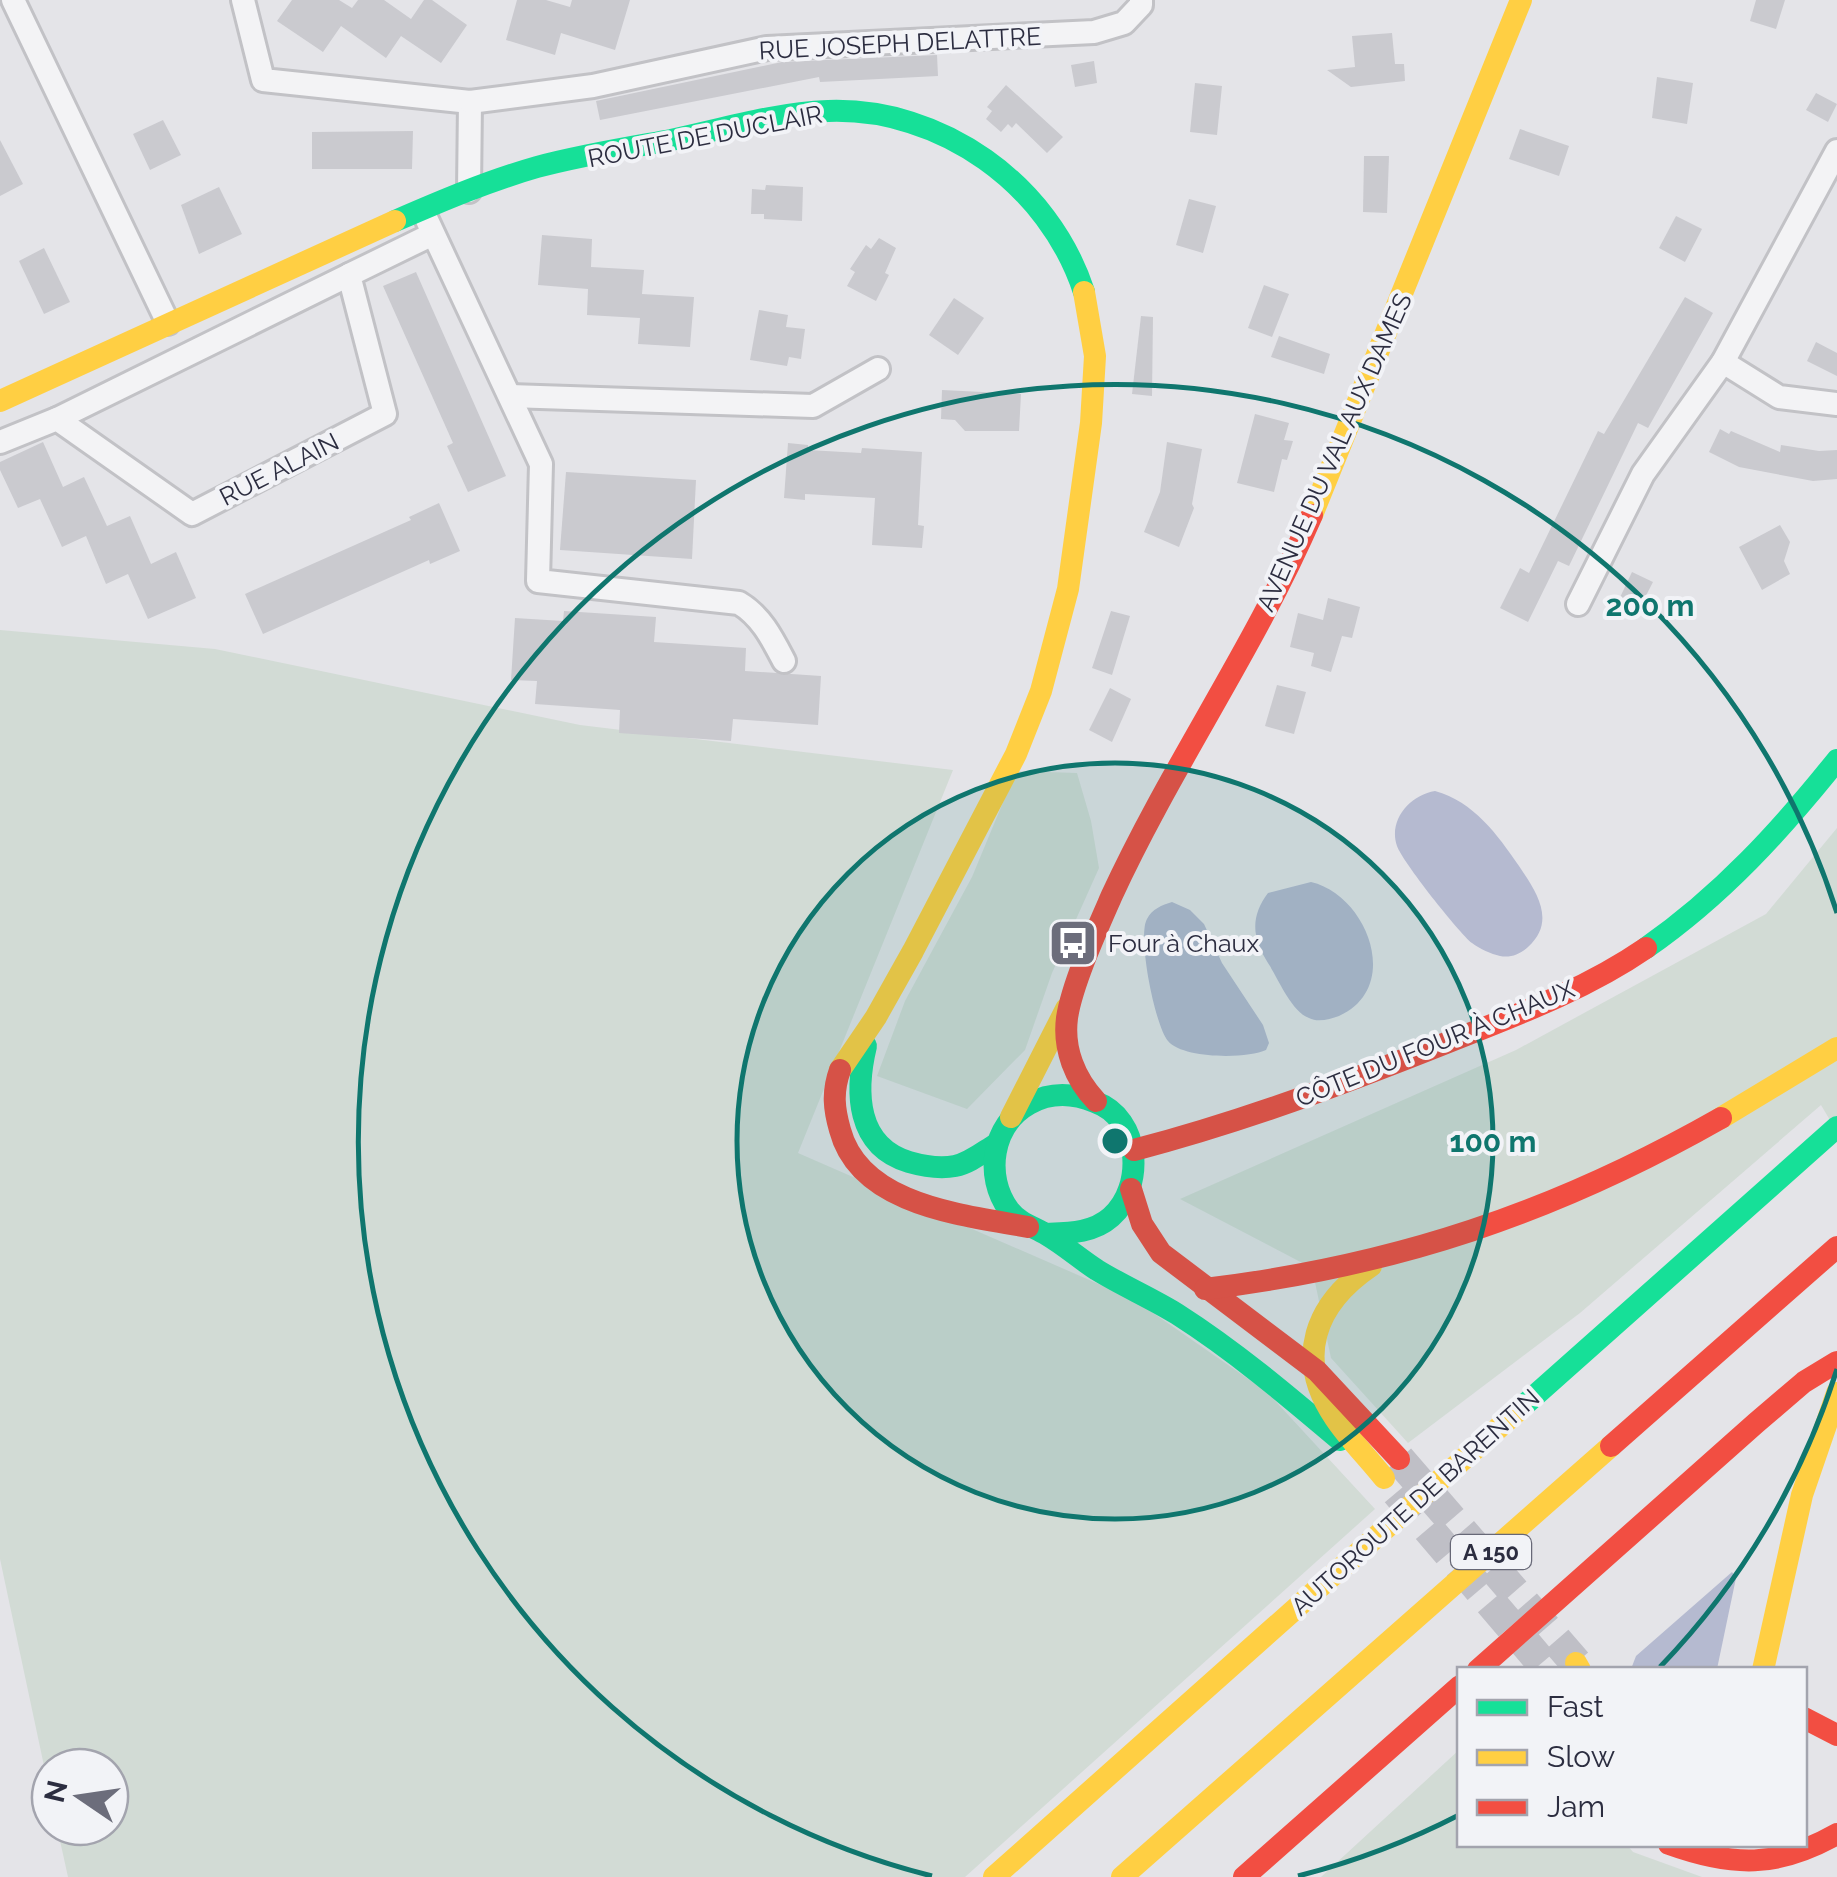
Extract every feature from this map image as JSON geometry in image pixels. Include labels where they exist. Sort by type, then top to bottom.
[{"type":"main road","name":"AVENUE DU VAL AUX DAMES","points":[[1096,1102],[1076,1081],[1067,1018],[1095,932],[1134,846],[1296,551],[1521,0]]},
{"type":"main road","name":"ROUTE DE DUCLAIR","points":[[0,401],[421,208],[520,172],[776,117],[841,111],[879,114],[936,132],[991,163],[1046,218],[1073,263],[1090,316],[1095,350],[1093,399],[1072,566],[1059,628],[1026,732],[874,1021],[842,1065],[832,1092],[837,1130],[856,1166],[880,1185],[952,1214],[1037,1230]]},
{"type":"main road","name":"CÔTE DU FOUR À CHAUX","points":[[1134,1150],[1356,1079],[1549,1002],[1636,955],[1717,892],[1781,830],[1837,760]]},
{"type":"main road","name":"AVENUE DU VAL AUX DAMES","points":[[1010,1120],[1071,1001]]},
{"type":"main road","name":"ROUTE DE DUCLAIR","points":[[874,1021],[859,1068],[857,1099],[865,1128],[884,1153],[929,1167],[954,1166],[996,1144]]},
{"type":"main road","points":[[1205,1289],[1247,1286],[1380,1261],[1550,1201],[1685,1139],[1837,1048]]},
{"type":"main road","points":[[1037,1230],[1067,1236],[1097,1228],[1121,1208],[1131,1189],[1134,1150],[1120,1122],[1096,1102],[1074,1094],[1050,1096],[1028,1104],[1010,1120],[996,1144],[994,1168],[998,1191],[1010,1211],[1037,1230],[1092,1267],[1176,1314],[1245,1359],[1384,1478],[1324,1400],[1316,1371],[1317,1324],[1328,1300],[1347,1280],[1380,1261]]},
{"type":"main road","name":"AUTOROUTE DE BARENTIN","points":[[994,1877],[1837,1127]]},
{"type":"main road","points":[[1131,1189],[1135,1214],[1144,1234],[1161,1253],[1316,1371],[1399,1458]]},
{"type":"main road","name":"A 150","points":[[1122,1877],[1837,1247]]},
{"type":"main road","points":[[1511,1667],[1762,1432],[1804,1382],[1837,1362]]},
{"type":"main road","points":[[1482,1667],[1762,1432],[1837,1390]]},
{"type":"main road","points":[[1763,1667],[1785,1560],[1820,1433],[1837,1390]]},
{"type":"main road","points":[[1780,1667],[1785,1560]]},
{"type":"main road","points":[[1244,1877],[1457,1689]]},
{"type":"main road","points":[[1276,1877],[1457,1715]]},
{"type":"main road","points":[[1807,1720],[1837,1736]]},
{"type":"main road","points":[[1677,1847],[1709,1859],[1750,1863],[1784,1860],[1828,1840]]},
{"type":"street","points":[[13,0],[168,323]]},
{"type":"street","name":"RUE JOSEPH DELATTRE","points":[[242,0],[263,80],[470,102],[593,86],[766,48],[1094,32],[1124,23],[1141,0]]},
{"type":"street","points":[[469,191],[470,102]]},
{"type":"street","points":[[1578,604],[1644,474],[1723,362],[1837,151]]},
{"type":"street","points":[[421,208],[541,464],[538,581],[738,603],[751,610],[784,661]]},
{"type":"street","points":[[0,442],[57,419],[434,234]]},
{"type":"street","name":"RUE ALAIN","points":[[57,419],[192,514],[385,414],[349,276]]},
{"type":"street","points":[[1723,362],[1779,397],[1837,404]]},
{"type":"street","points":[[510,396],[813,406],[878,370]]},
{"type":"shaded area","points":[[0,630],[215,649],[580,725],[953,770],[798,1153],[1133,1299],[1267,1392],[1375,1509],[965,1877],[68,1877],[61,1847],[130,1847],[130,1747],[40,1747],[0,1559]]},
{"type":"shaded area","points":[[1016,771],[1077,773],[1099,868],[1052,973],[1025,1050],[967,1109],[877,1076],[905,1001],[972,877]]},
{"type":"shaded area","points":[[1837,828],[1837,1132],[1821,1105],[1580,1313],[1408,1443],[1331,1358],[1312,1268],[1180,1199],[1516,1050],[1766,914]]},
{"type":"shaded area","points":[[1457,1752],[1457,1847],[1629,1847],[1633,1852],[1702,1877],[1321,1877]]},
{"type":"water","points":[[1435,791],[1473,811],[1493,831],[1537,896],[1541,927],[1537,937],[1519,953],[1500,956],[1472,943],[1401,854],[1395,836],[1398,818],[1410,803]]},
{"type":"water","points":[[1311,882],[1331,890],[1348,904],[1370,943],[1373,964],[1370,985],[1358,1002],[1339,1016],[1320,1020],[1302,1014],[1291,1001],[1263,954],[1255,928],[1258,911],[1268,893]]},
{"type":"water","points":[[1172,902],[1190,910],[1204,924],[1222,963],[1263,1025],[1269,1043],[1266,1050],[1216,1056],[1187,1051],[1168,1041],[1149,981],[1144,929],[1152,913]]},
{"type":"water","points":[[1732,1572],[1736,1578],[1717,1667],[1632,1667],[1636,1656]]},
{"type":"building","points":[[292,0],[339,0],[352,8],[358,0],[384,0],[411,19],[424,0],[432,0],[467,25],[441,63],[401,36],[386,58],[341,26],[323,52],[277,21]]},
{"type":"building","points":[[517,0],[546,0],[570,7],[572,0],[630,0],[615,50],[561,33],[555,55],[506,40]]},
{"type":"building","points":[[1756,0],[1785,0],[1776,29],[1750,21]]},
{"type":"building","points":[[1392,33],[1395,64],[1404,64],[1405,81],[1351,87],[1327,70],[1355,67],[1352,36]]},
{"type":"building","points":[[937,55],[938,76],[820,82],[819,77],[600,120],[596,101],[782,62]]},
{"type":"building","points":[[1094,61],[1097,83],[1075,87],[1071,65]]},
{"type":"building","points":[[1657,77],[1693,83],[1687,124],[1652,118]]},
{"type":"building","points":[[1195,83],[1222,86],[1217,135],[1190,132]]},
{"type":"building","points":[[1006,85],[1063,137],[1047,153],[1016,123],[1012,128],[1008,124],[1001,132],[986,119],[992,111],[987,107]]},
{"type":"building","points":[[1816,93],[1837,104],[1828,122],[1806,110]]},
{"type":"building","points":[[163,120],[181,155],[150,170],[133,134]]},
{"type":"building","points":[[1520,129],[1569,146],[1559,176],[1509,159]]},
{"type":"building","points":[[413,131],[412,169],[312,169],[312,132]]},
{"type":"building","points":[[0,140],[23,184],[0,196]]},
{"type":"building","points":[[1364,156],[1389,156],[1387,213],[1363,212]]},
{"type":"building","points":[[766,185],[803,187],[802,221],[764,219],[764,214],[751,214],[752,189],[765,190]]},
{"type":"building","points":[[219,187],[242,234],[199,254],[181,205]]},
{"type":"building","points":[[1189,199],[1216,206],[1203,253],[1176,245]]},
{"type":"building","points":[[1676,216],[1702,229],[1685,262],[1659,248]]},
{"type":"building","points":[[542,235],[592,239],[591,267],[644,270],[642,294],[694,297],[690,347],[638,344],[640,318],[587,315],[588,289],[538,285]]},
{"type":"building","points":[[879,238],[896,248],[876,301],[847,286],[855,272],[850,269],[866,245],[871,249]]},
{"type":"building","points":[[44,248],[70,302],[44,314],[19,261]]},
{"type":"building","points":[[416,272],[506,476],[468,492],[447,446],[453,443],[383,286]]},
{"type":"building","points":[[1264,285],[1289,294],[1272,337],[1248,328]]},
{"type":"building","points":[[1685,297],[1713,313],[1648,428],[1638,423],[1569,566],[1558,561],[1528,622],[1500,608],[1520,568],[1529,573],[1598,431],[1604,434]]},
{"type":"building","points":[[954,298],[984,318],[958,355],[929,335]]},
{"type":"building","points":[[759,310],[788,315],[786,327],[805,329],[801,359],[789,357],[787,366],[750,360]]},
{"type":"building","points":[[1141,316],[1153,317],[1152,396],[1132,394]]},
{"type":"building","points":[[1279,336],[1330,354],[1324,374],[1271,357]]},
{"type":"building","points":[[1816,342],[1837,353],[1837,376],[1807,361]]},
{"type":"building","points":[[942,390],[1021,394],[1019,431],[965,431],[955,420],[941,419]]},
{"type":"building","points":[[1255,414],[1289,423],[1284,440],[1293,441],[1287,460],[1282,459],[1274,492],[1237,483]]},
{"type":"building","points":[[1720,429],[1780,452],[1781,445],[1837,450],[1837,479],[1813,481],[1739,467],[1709,452]]},
{"type":"building","points":[[43,442],[63,487],[84,477],[107,526],[130,516],[151,564],[176,552],[196,598],[148,619],[128,574],[106,584],[86,536],[62,547],[40,499],[18,508],[0,462]]},
{"type":"building","points":[[1167,442],[1202,449],[1194,508],[1179,547],[1144,532],[1160,492]]},
{"type":"building","points":[[788,443],[808,445],[808,450],[922,452],[918,525],[924,526],[922,548],[872,545],[875,498],[805,494],[805,500],[784,498]]},
{"type":"building","points":[[566,472],[696,480],[692,559],[560,550]]},
{"type":"building","points":[[439,503],[460,551],[430,564],[429,560],[263,634],[245,594],[411,520],[409,517]]},
{"type":"building","points":[[1780,525],[1790,542],[1784,561],[1790,574],[1762,590],[1739,547]]},
{"type":"building","points":[[1632,572],[1653,582],[1635,617],[1615,608]]},
{"type":"building","points":[[1328,598],[1360,607],[1352,638],[1342,636],[1331,672],[1311,666],[1314,653],[1290,647],[1298,613],[1323,620]]},
{"type":"building","points":[[564,611],[656,617],[654,642],[746,648],[745,671],[821,676],[818,725],[733,719],[731,741],[619,733],[620,710],[535,704],[537,681],[511,680],[515,618],[563,621]]},
{"type":"building","points":[[1111,611],[1130,616],[1112,675],[1092,668]]},
{"type":"building","points":[[1277,685],[1306,692],[1294,734],[1265,726]]},
{"type":"building","points":[[1110,688],[1131,699],[1112,742],[1089,730]]},
{"type":"tunnel","points":[[1399,1459],[1576,1663]]},
{"type":"tunnel","points":[[1397,1492],[1545,1667]]},
{"type":"traffic: fast","points":[[395,221],[501,179],[570,159],[788,115],[828,111],[870,113],[911,122],[949,138],[1017,186],[1068,253],[1084,292]]},
{"type":"traffic: fast","points":[[1646,948],[1700,907],[1749,861],[1837,760]]},
{"type":"traffic: fast","points":[[866,1046],[861,1081],[864,1115],[878,1144],[891,1154],[920,1165],[949,1167],[996,1144]]},
{"type":"traffic: fast","points":[[1046,1234],[1080,1231],[1104,1222],[1122,1204],[1129,1189],[1133,1154],[1122,1122],[1110,1110],[1087,1099],[1045,1097],[1016,1113],[1007,1125],[1000,1138],[995,1167],[996,1182],[1009,1210],[1097,1270],[1199,1328],[1340,1440]]},
{"type":"traffic: fast","points":[[1521,1408],[1837,1127]]},
{"type":"traffic: slow","points":[[1312,515],[1521,0]]},
{"type":"traffic: slow","points":[[0,401],[395,221]]},
{"type":"traffic: slow","points":[[840,1070],[913,951],[1016,754],[1041,691],[1068,589],[1091,423],[1095,356],[1084,292]]},
{"type":"traffic: slow","points":[[1011,1117],[1066,1009]]},
{"type":"traffic: slow","points":[[1721,1118],[1837,1048]]},
{"type":"traffic: slow","points":[[1371,1266],[1336,1297],[1324,1315],[1317,1334],[1315,1374],[1335,1418],[1384,1478]]},
{"type":"traffic: slow","points":[[1764,1667],[1802,1495],[1837,1393]]},
{"type":"traffic: slow","points":[[994,1877],[1521,1408]]},
{"type":"traffic: slow","points":[[1122,1877],[1611,1446]]},
{"type":"traffic: slow","points":[[1576,1663],[1578,1667]]},
{"type":"traffic: jam","points":[[1096,1101],[1077,1073],[1067,1041],[1067,1018],[1080,973],[1135,847],[1265,612],[1312,515]]},
{"type":"traffic: jam","points":[[1134,1150],[1291,1101],[1446,1043],[1574,989],[1646,948]]},
{"type":"traffic: jam","points":[[840,1070],[835,1100],[840,1130],[851,1155],[869,1176],[891,1191],[946,1211],[1028,1227]]},
{"type":"traffic: jam","points":[[1205,1289],[1342,1266],[1472,1230],[1597,1182],[1721,1118]]},
{"type":"traffic: jam","points":[[1131,1189],[1142,1224],[1161,1253],[1317,1371],[1399,1459]]},
{"type":"traffic: jam","points":[[1611,1446],[1837,1247]]},
{"type":"traffic: jam","points":[[1481,1667],[1756,1423],[1804,1382],[1837,1362]]},
{"type":"traffic: jam","points":[[1244,1877],[1457,1689]]},
{"type":"traffic: jam","points":[[1807,1720],[1837,1735]]},
{"type":"traffic: jam","points":[[1678,1847],[1714,1857],[1755,1860],[1794,1853],[1837,1834]]},
{"type":"place","name":"Four à Chaux","points":[[1073,943]]}]
